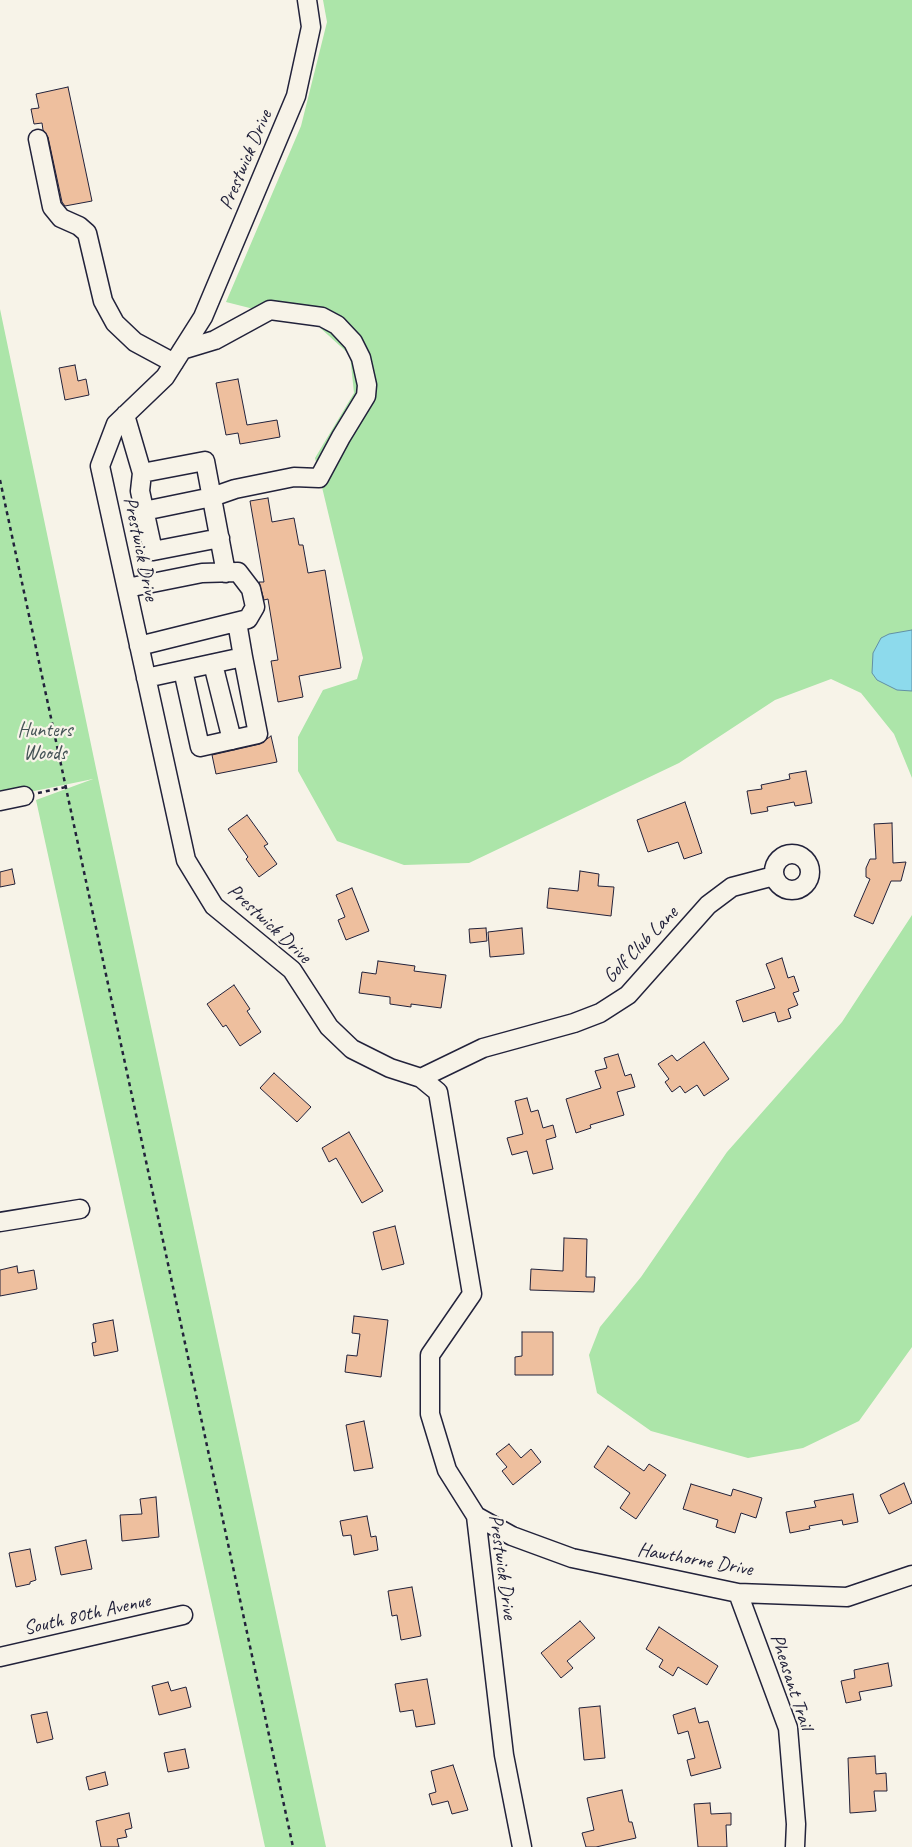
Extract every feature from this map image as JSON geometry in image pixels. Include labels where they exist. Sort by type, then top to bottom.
[{"type":"street","name":"Prestwick Drive","points":[[308,0],[311,28],[296,96],[203,317],[165,377],[116,424],[100,466],[186,860],[214,906],[292,970],[329,1027],[352,1048],[390,1068],[421,1078],[438,1092],[472,1294],[430,1355],[430,1414],[447,1470],[476,1516],[504,1755],[522,1847]]},
{"type":"street","points":[[38,139],[52,206],[61,218],[87,232],[103,302],[115,323],[135,342],[178,357],[215,340],[270,310],[322,317],[337,325],[353,342],[361,358],[365,376],[366,396],[341,437],[320,478],[294,478],[235,488],[212,497],[144,511]]},
{"type":"street","points":[[125,415],[142,473],[140,490],[153,551],[220,538]]},
{"type":"street","points":[[142,473],[205,461],[226,573]]},
{"type":"street","points":[[127,588],[202,573],[238,572],[251,589],[255,607],[248,619],[139,646]]},
{"type":"street","points":[[183,670],[200,747],[258,734],[242,657],[237,622]]},
{"type":"street","points":[[146,678],[242,657]]},
{"type":"street","points":[[213,664],[232,740]]},
{"type":"street","points":[[0,802],[24,796]]},
{"type":"street","name":"Golf Club Lane","points":[[421,1078],[483,1048],[572,1024],[600,1013],[628,995],[708,905],[732,887],[774,876]]},
{"type":"street","points":[[0,1222],[80,1209]]},
{"type":"street","name":"Hawthorne Drive","points":[[476,1516],[512,1536],[572,1558],[738,1592],[847,1597],[912,1575]]},
{"type":"street","name":"Pheasant Trail","points":[[738,1592],[788,1728],[796,1824],[795,1847]]},
{"type":"street","name":"South 80th Avenue","points":[[0,1657],[183,1615]]},
{"type":"path","points":[[0,480],[293,1847]]},
{"type":"path","points":[[24,796],[66,788]]},
{"type":"green space","points":[[323,0],[912,0],[912,778],[894,734],[861,693],[831,679],[775,700],[679,763],[469,863],[404,865],[337,841],[298,771],[298,737],[323,690],[357,679],[363,658],[315,458],[354,393],[350,355],[317,325],[226,302],[301,126],[327,22]]},
{"type":"green space","name":"Hunters Woods","points":[[0,309],[326,1847],[265,1847],[36,800],[93,779],[0,798]]},
{"type":"green space","points":[[912,915],[912,1347],[859,1421],[803,1448],[748,1458],[651,1431],[597,1393],[589,1355],[600,1327],[641,1277],[727,1152],[842,1022]]},
{"type":"water","points":[[912,630],[912,691],[897,690],[877,680],[872,673],[873,653],[881,638],[889,634]]},
{"type":"building","points":[[68,87],[92,201],[65,206],[62,202],[48,137],[43,130],[42,123],[34,124],[31,109],[39,108],[36,94]]},
{"type":"building","points":[[75,365],[78,381],[86,379],[89,395],[65,400],[59,368]]},
{"type":"building","points":[[238,379],[247,425],[277,420],[280,437],[240,444],[238,433],[226,435],[216,383]]},
{"type":"building","points":[[268,498],[272,522],[294,518],[299,545],[303,545],[308,573],[325,570],[341,668],[299,676],[303,697],[278,702],[271,661],[278,660],[268,599],[264,600],[259,582],[264,582],[250,501]]},
{"type":"building","points":[[271,736],[277,762],[216,774],[212,755],[260,744]]},
{"type":"building","points":[[806,771],[812,803],[795,806],[794,802],[767,807],[768,811],[751,814],[747,791],[762,789],[761,785],[790,779],[789,774]]},
{"type":"building","points":[[685,802],[702,853],[684,859],[678,842],[648,852],[637,820]]},
{"type":"building","points":[[247,815],[268,844],[264,846],[277,864],[259,877],[246,859],[248,857],[228,829]]},
{"type":"building","points":[[892,823],[893,863],[906,862],[901,881],[891,881],[873,924],[854,916],[870,879],[866,877],[866,868],[870,859],[876,859],[874,824]]},
{"type":"building","points":[[12,869],[15,884],[0,887],[0,872]]},
{"type":"building","points":[[580,871],[599,874],[598,886],[614,887],[611,916],[547,908],[549,888],[578,891]]},
{"type":"building","points":[[352,888],[369,931],[346,940],[338,920],[345,917],[336,895]]},
{"type":"building","points":[[486,928],[487,941],[470,943],[469,929]]},
{"type":"building","points":[[522,928],[524,954],[490,957],[488,932]]},
{"type":"building","points":[[782,958],[788,978],[794,976],[799,991],[793,993],[798,1005],[788,1009],[791,1018],[778,1022],[775,1012],[743,1022],[736,1001],[775,988],[766,964]]},
{"type":"building","points":[[378,961],[415,966],[414,971],[446,975],[441,1008],[411,1004],[411,1007],[390,1004],[390,997],[359,993],[362,972],[376,974]]},
{"type":"building","points":[[234,985],[250,1009],[247,1011],[261,1032],[240,1046],[226,1025],[223,1027],[207,1004]]},
{"type":"building","points":[[704,1042],[729,1079],[704,1096],[697,1085],[685,1093],[680,1086],[672,1092],[665,1082],[669,1079],[658,1064],[672,1055],[677,1061]]},
{"type":"building","points":[[618,1054],[625,1076],[631,1074],[635,1087],[617,1092],[624,1115],[590,1125],[591,1128],[576,1133],[566,1099],[601,1088],[595,1071],[607,1068],[604,1058]]},
{"type":"building","points":[[274,1073],[311,1107],[297,1122],[260,1088]]},
{"type":"building","points":[[527,1098],[531,1112],[538,1110],[543,1128],[553,1125],[556,1137],[546,1140],[553,1169],[533,1174],[527,1151],[512,1155],[507,1138],[523,1134],[515,1101]]},
{"type":"building","points":[[349,1132],[383,1191],[362,1203],[336,1158],[329,1162],[322,1148]]},
{"type":"building","points":[[395,1226],[404,1264],[382,1270],[373,1232]]},
{"type":"building","points":[[564,1238],[587,1239],[586,1277],[595,1277],[594,1292],[530,1290],[531,1269],[563,1271]]},
{"type":"building","points":[[17,1266],[18,1273],[34,1270],[37,1289],[0,1296],[0,1270]]},
{"type":"building","points":[[354,1316],[388,1320],[381,1377],[345,1372],[347,1355],[357,1356],[360,1334],[352,1333]]},
{"type":"building","points":[[113,1320],[118,1351],[94,1356],[92,1343],[96,1342],[93,1324]]},
{"type":"building","points":[[522,1332],[553,1332],[553,1375],[515,1375],[515,1357],[522,1356]]},
{"type":"building","points":[[364,1421],[373,1468],[354,1471],[346,1425]]},
{"type":"building","points":[[509,1444],[521,1458],[531,1449],[541,1462],[513,1485],[502,1471],[507,1467],[496,1454]]},
{"type":"building","points":[[608,1446],[644,1471],[649,1464],[666,1475],[636,1519],[620,1508],[630,1493],[594,1467]]},
{"type":"building","points":[[904,1483],[912,1503],[889,1514],[880,1495]]},
{"type":"building","points":[[691,1484],[731,1496],[733,1489],[762,1498],[756,1518],[741,1513],[735,1533],[716,1527],[718,1520],[683,1509]]},
{"type":"building","points":[[853,1494],[858,1522],[843,1525],[842,1520],[809,1526],[810,1529],[790,1533],[786,1512],[816,1507],[814,1501]]},
{"type":"building","points":[[156,1497],[159,1537],[122,1541],[120,1515],[142,1514],[140,1499]]},
{"type":"building","points":[[367,1516],[371,1537],[376,1536],[378,1550],[354,1555],[351,1535],[343,1536],[340,1521]]},
{"type":"building","points":[[86,1540],[92,1569],[61,1575],[55,1547]]},
{"type":"building","points":[[30,1549],[36,1580],[30,1582],[30,1584],[16,1587],[9,1553]]},
{"type":"building","points":[[412,1587],[421,1636],[401,1640],[397,1615],[392,1616],[388,1591]]},
{"type":"building","points":[[580,1621],[595,1638],[567,1661],[573,1668],[561,1678],[541,1653]]},
{"type":"building","points":[[659,1627],[718,1666],[707,1685],[678,1667],[673,1676],[659,1667],[663,1660],[646,1649]]},
{"type":"building","points":[[888,1663],[892,1686],[859,1692],[861,1700],[846,1703],[841,1681],[855,1678],[854,1670]]},
{"type":"building","points":[[427,1679],[435,1724],[416,1727],[413,1710],[400,1712],[395,1684]]},
{"type":"building","points":[[168,1682],[171,1691],[186,1687],[191,1707],[159,1715],[152,1686]]},
{"type":"building","points":[[600,1706],[605,1758],[584,1760],[579,1708]]},
{"type":"building","points":[[695,1708],[699,1723],[708,1721],[721,1768],[691,1776],[687,1760],[695,1758],[688,1731],[678,1734],[673,1715]]},
{"type":"building","points":[[47,1712],[53,1739],[37,1743],[31,1715]]},
{"type":"building","points":[[185,1749],[189,1768],[168,1772],[164,1753]]},
{"type":"building","points":[[875,1756],[876,1774],[886,1773],[887,1791],[874,1791],[876,1811],[850,1813],[848,1758]]},
{"type":"building","points":[[453,1765],[468,1810],[452,1814],[448,1801],[432,1805],[429,1794],[436,1792],[431,1771]]},
{"type":"building","points":[[105,1772],[108,1785],[89,1790],[86,1777]]},
{"type":"building","points":[[622,1790],[629,1822],[632,1822],[636,1838],[596,1847],[586,1847],[582,1833],[594,1830],[587,1798]]},
{"type":"building","points":[[710,1803],[711,1814],[731,1813],[731,1825],[726,1825],[727,1847],[698,1847],[694,1804]]},
{"type":"building","points":[[129,1813],[132,1828],[125,1830],[127,1837],[117,1839],[119,1847],[101,1847],[96,1821]]}]
